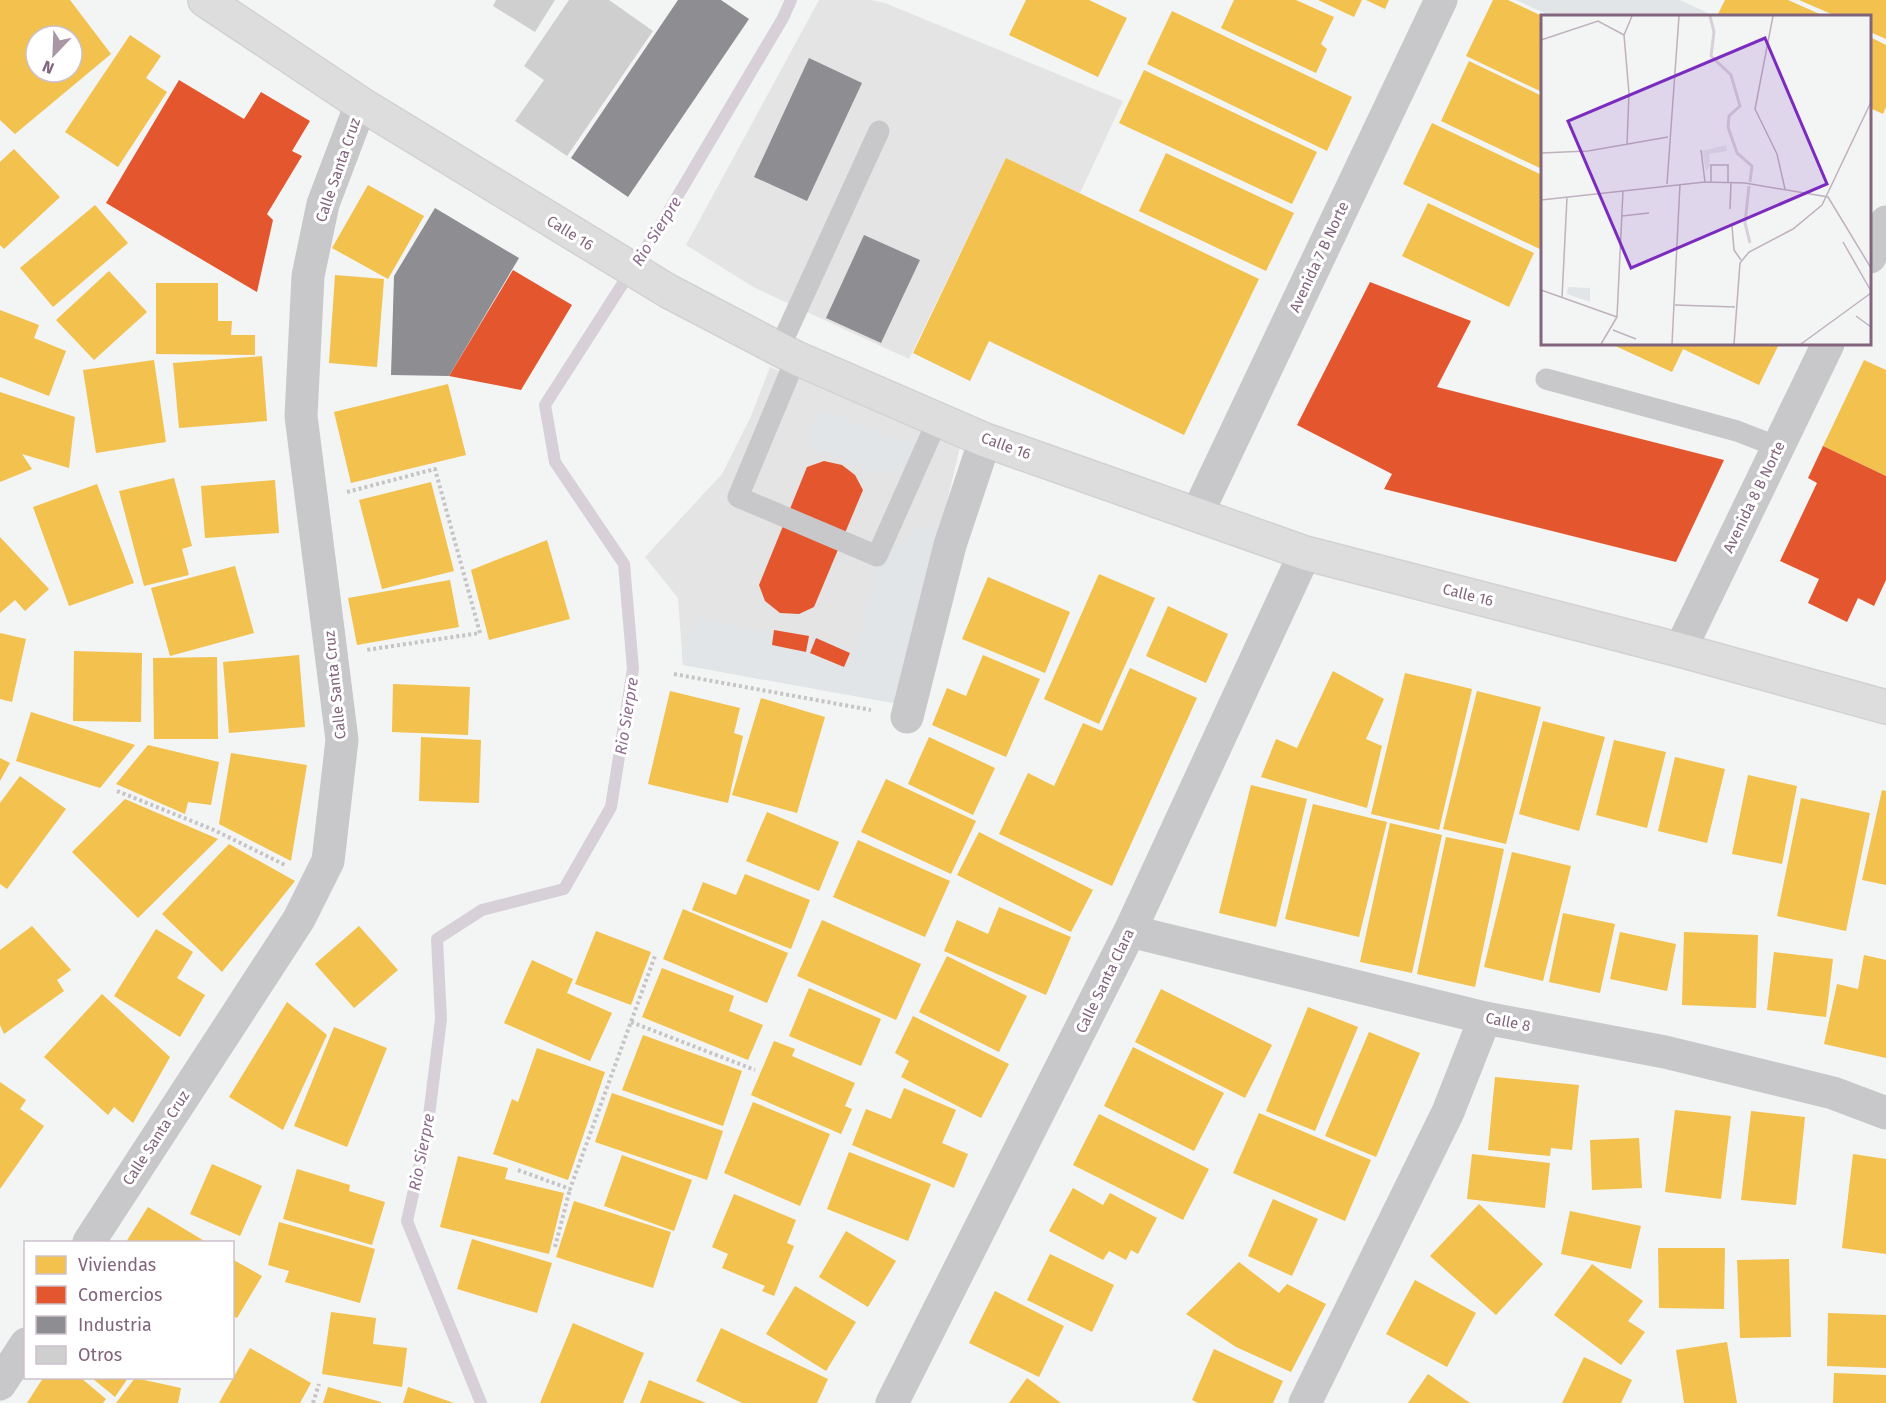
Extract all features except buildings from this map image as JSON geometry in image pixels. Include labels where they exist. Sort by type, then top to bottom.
[{"type":"main road","name":"Calle 16","points":[[205,0],[361,104],[668,291],[787,354],[985,440],[1305,553],[1680,650],[1886,707]]},
{"type":"street","name":"Avenida 7 B Norte","points":[[1197,513],[1441,0]]},
{"type":"street","name":"Calle Santa Cruz","points":[[90,1241],[299,919],[328,861],[342,740],[301,416],[308,276],[323,204],[361,104]]},
{"type":"street","points":[[1871,253],[1886,222]]},
{"type":"street","name":"Avenida 8 B Norte","points":[[1680,650],[1828,345]]},
{"type":"street","points":[[907,717],[950,545],[985,440]]},
{"type":"street","name":"Calle Santa Clara","points":[[892,1403],[1130,931],[1305,553]]},
{"type":"street","name":"Calle 8","points":[[1130,931],[1485,1018],[1665,1052],[1833,1093],[1886,1113]]},
{"type":"street","points":[[1305,1403],[1448,1112],[1485,1018]]},
{"type":"street","points":[[0,1384],[24,1347]]},
{"type":"lane","points":[[879,131],[787,354],[738,497],[877,556],[938,419]]},
{"type":"lane","points":[[1546,379],[1737,431],[1778,447]]},
{"type":"path","points":[[347,492],[435,469],[480,633],[362,651]]},
{"type":"path","points":[[674,674],[907,717]]},
{"type":"path","points":[[117,791],[214,830],[317,882]]},
{"type":"path","points":[[555,1247],[570,1188],[655,956]]},
{"type":"path","points":[[631,1022],[755,1070]]},
{"type":"path","points":[[518,1170],[570,1188]]},
{"type":"path","points":[[313,1403],[319,1384]]},
{"type":"shaded area","points":[[819,0],[871,0],[885,3],[1123,101],[1080,193],[1006,158],[909,359],[755,288],[686,245]]},
{"type":"shaded area","points":[[1516,0],[1680,0],[1710,14],[1709,15],[1549,15]]},
{"type":"shaded area","points":[[770,367],[960,447],[899,704],[683,665],[678,598],[645,557],[722,474],[751,416]]},
{"type":"shaded area","points":[[825,411],[921,448],[913,464],[880,475],[808,447],[809,426]]},
{"type":"shaded area","points":[[923,526],[940,528],[899,704],[683,665],[682,651],[696,617],[768,632],[827,639],[856,652],[875,569],[885,551]]},
{"type":"waterway","name":"Rio Sierpre","points":[[481,1403],[407,1221],[427,1132],[441,1019],[437,939],[482,910],[564,889],[611,807],[633,669],[624,564],[555,462],[545,405],[661,224],[783,18],[791,0]]}]
